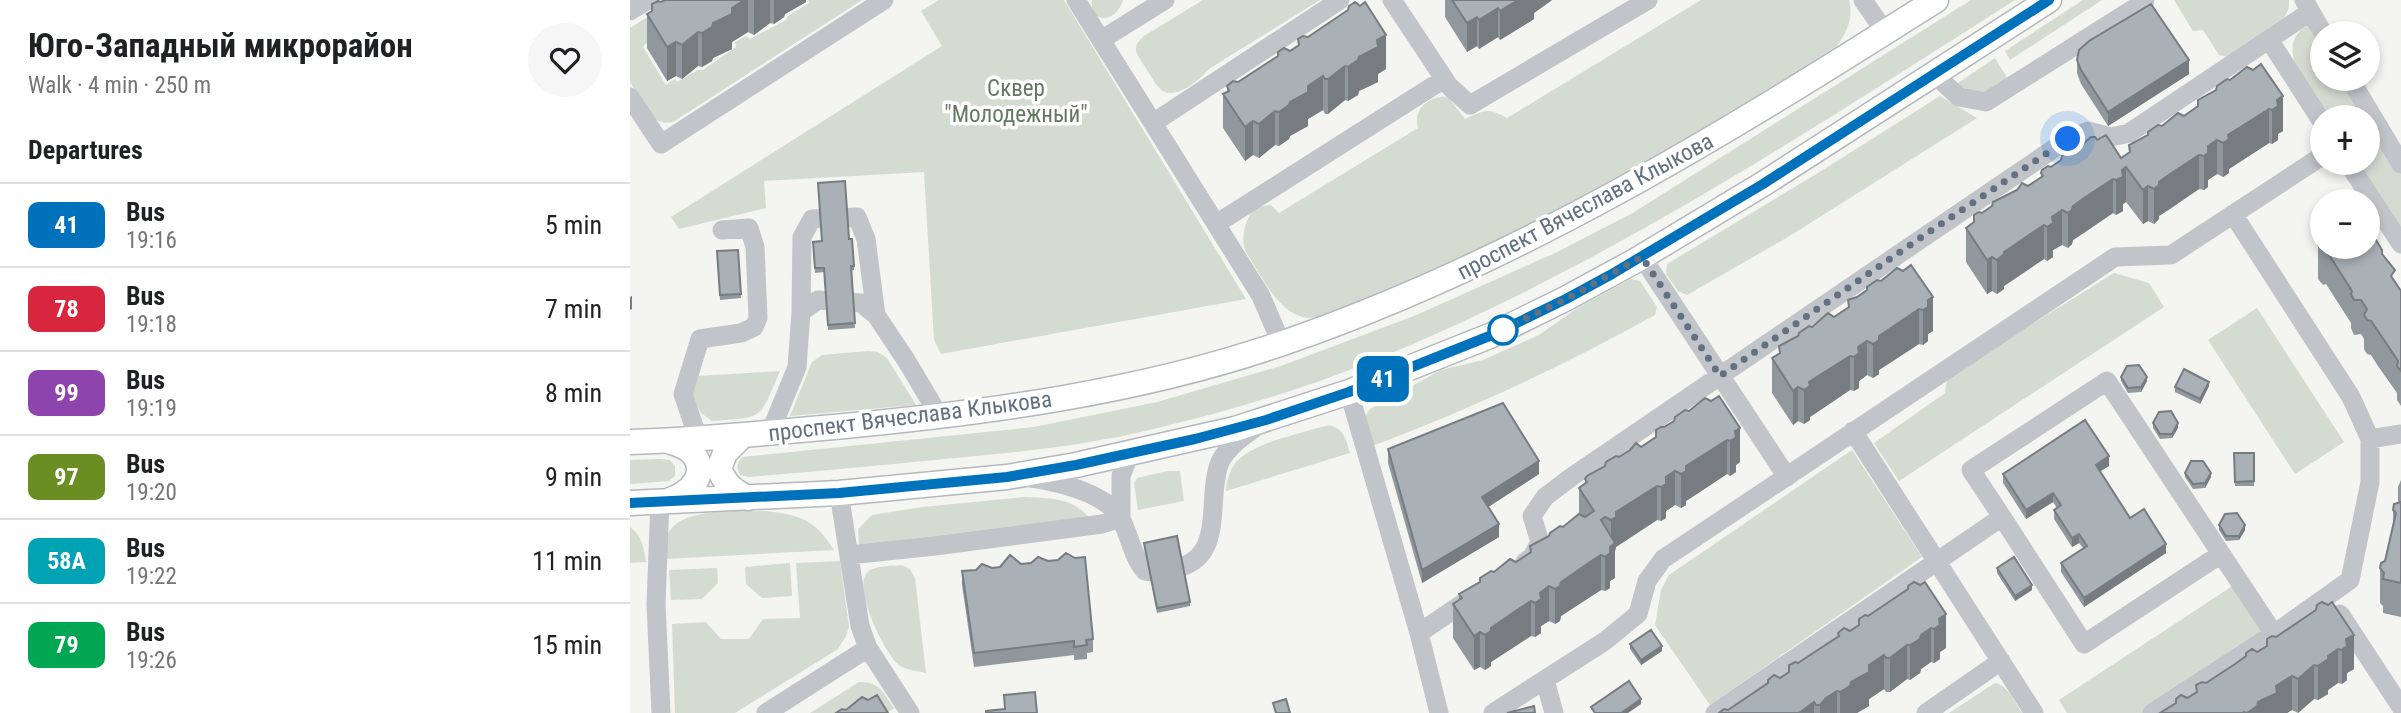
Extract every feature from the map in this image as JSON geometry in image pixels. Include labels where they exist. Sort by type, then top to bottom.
[{"type":"main road","name":"проспект Вячеслава Клыкова","points":[[630,442],[770,433],[940,417],[1145,382],[1281,344],[1405,296],[1544,233],[1727,131],[1936,0]]},
{"type":"main road","points":[[630,503],[839,493],[1007,477],[1130,453],[1266,420],[1349,392],[1492,335],[1566,299],[1642,257],[1763,184],[2049,0]]},
{"type":"main road","points":[[743,435],[725,453],[719,469],[725,483],[748,498]]},
{"type":"main road","points":[[663,501],[680,497],[693,488],[699,476],[699,464],[693,454],[685,447],[668,440]]},
{"type":"street","points":[[630,11],[648,0]]},
{"type":"street","points":[[630,97],[661,144],[884,0]]},
{"type":"street","points":[[1076,0],[1261,296],[1281,344]]},
{"type":"street","points":[[1101,40],[1165,0]]},
{"type":"street","points":[[1153,123],[1239,74],[1308,28],[1340,0]]},
{"type":"street","points":[[1397,2],[1444,79],[1470,105],[1648,0]]},
{"type":"street","points":[[1863,0],[1885,32]]},
{"type":"street","points":[[1934,74],[1959,97],[1986,102],[2145,0]]},
{"type":"street","points":[[1510,572],[1532,557],[1540,542],[1532,516],[1545,497],[1570,478],[2068,139],[2088,131],[2111,137],[2129,133],[2270,41],[2307,6]]},
{"type":"street","points":[[2270,41],[2311,105]]},
{"type":"street","points":[[1216,224],[1444,79]]},
{"type":"street","points":[[2357,91],[2401,164]]},
{"type":"street","points":[[1493,713],[1605,641],[1638,614],[1647,581],[1663,559],[1853,431],[2115,257],[2171,255],[2310,164]]},
{"type":"street","points":[[2356,175],[2401,244]]},
{"type":"street","points":[[2152,713],[2274,634],[2350,580],[2370,482],[2370,439],[2351,397],[2233,214]]},
{"type":"street","points":[[770,433],[797,367],[802,237],[812,219],[857,217],[866,239],[876,315]]},
{"type":"street","points":[[698,438],[683,394],[700,339],[741,333],[754,327],[758,318],[755,247],[750,228],[722,230]]},
{"type":"street","points":[[1642,257],[1787,477]]},
{"type":"street","points":[[801,312],[818,300],[861,303],[876,315],[940,417]]},
{"type":"street","points":[[2221,554],[2084,644],[1971,470],[2107,381],[2274,634]]},
{"type":"street","points":[[1349,392],[1419,633],[1439,713]]},
{"type":"street","points":[[1130,453],[1121,476],[1121,518],[1139,564],[1145,571],[1151,572],[1180,568],[1199,558],[1206,547],[1220,462],[1233,446],[1266,420]]},
{"type":"street","points":[[1853,431],[2034,713]]},
{"type":"street","points":[[2370,439],[2401,434]]},
{"type":"street","points":[[1007,477],[1042,480],[1071,487],[1102,501],[1121,518]]},
{"type":"street","points":[[839,493],[860,626],[867,648],[910,713]]},
{"type":"street","points":[[661,713],[656,604],[663,501]]},
{"type":"street","points":[[1715,713],[2002,517]]},
{"type":"street","points":[[849,555],[935,547],[1102,524],[1121,518]]},
{"type":"street","points":[[1419,633],[1487,587]]},
{"type":"street","points":[[2328,596],[2401,707],[2392,713]]},
{"type":"street","points":[[766,713],[867,648]]},
{"type":"street","points":[[1926,713],[2001,662]]},
{"type":"street","points":[[1545,681],[1554,713]]},
{"type":"green space","points":[[808,0],[862,0],[673,122],[665,123],[653,119],[630,82],[630,28],[662,8],[656,33],[643,47],[666,85],[675,79],[677,82],[703,70],[736,47],[735,42],[746,36],[750,39],[786,20],[809,3]]},
{"type":"green space","name":"Сквер \"Молодежный\"","points":[[939,0],[1064,0],[1246,299],[941,354],[934,340],[924,172],[764,181],[766,208],[679,229],[671,217],[942,46],[921,11]]},
{"type":"green space","points":[[1092,0],[1123,0],[1115,13],[1104,18],[1095,13]]},
{"type":"green space","points":[[1203,0],[1320,0],[1209,69],[1189,86],[1177,92],[1165,92],[1157,86],[1139,58],[1136,46],[1144,36]]},
{"type":"green space","points":[[1701,0],[1849,0],[1850,18],[1847,30],[1837,46],[1627,174],[1498,240],[1331,314],[1309,318],[1298,316],[1289,310],[1272,294],[1247,254],[1243,243],[1244,230],[1255,207],[1271,205],[1279,213],[1418,128],[1420,109],[1429,101],[1448,97],[1465,119],[1486,111],[1507,118]]},
{"type":"green space","points":[[1971,0],[2015,0],[1783,147],[1625,239],[1461,322],[1350,370],[1238,407],[1153,429],[1071,445],[794,473],[748,477],[740,475],[738,466],[742,457],[1034,427],[1157,402],[1281,366],[1414,316],[1555,253],[1631,214]]},
{"type":"green space","points":[[2083,0],[2102,0],[2010,60],[2005,51]]},
{"type":"green space","points":[[2174,0],[2289,0],[2289,7],[2285,17],[2228,57],[2219,55],[2203,30],[2193,31]]},
{"type":"green space","points":[[2310,26],[2310,91],[2353,91],[2362,105],[2318,105],[2304,83],[2293,58],[2293,45],[2297,35]]},
{"type":"green space","points":[[1995,58],[2009,81],[1982,99],[1964,92],[1958,83]]},
{"type":"green space","points":[[1940,96],[1977,118],[1788,237],[1687,295],[1678,291],[1666,274],[1667,264]]},
{"type":"green space","points":[[2380,135],[2401,169],[2401,229],[2380,198],[2380,189],[2374,189],[2365,175],[2380,175]]},
{"type":"green space","points":[[2114,273],[2149,283],[2164,307],[1899,481],[1874,443],[1945,393],[1947,377]]},
{"type":"green space","points":[[1631,279],[1640,281],[1657,307],[1655,315],[1514,387],[1369,447],[1364,418],[1370,409],[1441,370],[1483,360],[1539,335],[1579,307]]},
{"type":"green space","points":[[2257,308],[2344,442],[2295,474],[2208,340]]},
{"type":"green space","points":[[878,352],[887,358],[916,405],[790,416],[812,362],[822,355]]},
{"type":"green space","points":[[780,371],[763,407],[758,413],[742,418],[712,421],[701,413],[689,391],[697,376]]},
{"type":"green space","points":[[1328,425],[1341,431],[1350,453],[1226,491],[1229,475],[1241,457],[1277,440]]},
{"type":"green space","points":[[1852,450],[1922,557],[1710,705],[1655,625],[1661,590],[1669,575]]},
{"type":"green space","points":[[630,460],[670,460],[675,466],[675,476],[669,481],[630,484]]},
{"type":"green space","points":[[1180,471],[1184,501],[1138,510],[1134,483],[1137,478]]},
{"type":"green space","points":[[1025,497],[1070,503],[1091,520],[859,546],[858,529],[872,515],[922,507]]},
{"type":"green space","points":[[726,511],[767,511],[798,517],[813,525],[834,550],[665,559],[667,537],[673,527],[683,520],[696,515]]},
{"type":"green space","points":[[630,527],[640,538],[646,562],[630,563]]},
{"type":"green space","points":[[840,561],[849,627],[838,649],[735,713],[675,713],[672,624],[706,622],[721,639],[749,639],[763,619],[800,618],[796,563]]},
{"type":"green space","points":[[790,563],[792,596],[762,598],[746,584],[745,567]]},
{"type":"green space","points":[[902,565],[910,569],[915,578],[926,673],[905,668],[893,659],[879,636],[864,594],[863,582],[869,571],[882,566]]},
{"type":"green space","points":[[717,568],[718,583],[702,599],[671,600],[669,570]]},
{"type":"green space","points":[[2237,583],[2269,633],[2144,713],[2067,713],[2059,700]]},
{"type":"green space","points":[[859,682],[876,686],[894,708],[887,713],[810,713]]},
{"type":"green space","points":[[1995,683],[2007,691],[2022,713],[1949,713]]},
{"type":"building","points":[[665,0],[744,0],[732,8],[732,14],[713,23],[712,27],[702,33],[698,32],[682,45],[676,42],[667,47],[647,14],[652,11],[652,4]]},
{"type":"building","points":[[1452,0],[1518,0],[1500,11],[1498,8],[1479,20],[1477,17],[1467,23]]},
{"type":"building","points":[[1355,2],[1360,6],[1365,2],[1386,35],[1377,40],[1378,47],[1328,79],[1323,76],[1308,86],[1308,92],[1279,112],[1275,111],[1259,124],[1253,121],[1245,127],[1223,94],[1229,91],[1227,86],[1233,81],[1238,82],[1278,56],[1278,52],[1284,48],[1290,51],[1299,45],[1298,39],[1308,37],[1348,10]]},
{"type":"building","points":[[2151,4],[2189,60],[2108,112],[2081,70],[2077,60],[2079,50],[2089,41]]},
{"type":"building","points":[[2261,64],[2283,96],[2277,100],[2278,106],[2228,135],[2229,139],[2223,143],[2217,140],[2208,146],[2208,153],[2199,155],[2170,174],[2154,189],[2148,186],[2143,190],[2126,167],[2122,170],[2123,177],[2113,179],[2073,206],[2068,213],[2062,210],[2052,217],[2053,223],[2047,227],[2044,225],[2004,252],[1997,260],[1992,257],[1987,260],[1966,228],[1974,222],[1974,215],[1982,213],[1992,206],[1993,202],[2017,190],[2022,183],[2028,186],[2043,176],[2042,170],[2051,167],[2072,150],[2075,151],[2091,137],[2097,140],[2106,135],[2121,158],[2130,152],[2129,145],[2148,135],[2148,132],[2158,125],[2162,126],[2178,113],[2184,116],[2198,106],[2198,100],[2216,90],[2217,86],[2227,79],[2230,80],[2247,67],[2253,70]]},
{"type":"building","points":[[845,181],[849,239],[852,239],[854,266],[851,266],[855,323],[828,325],[824,268],[815,268],[813,242],[822,241],[818,183]]},
{"type":"building","points":[[2380,247],[2382,254],[2395,270],[2391,276],[2401,291],[2401,371],[2397,366],[2398,361],[2364,315],[2367,309],[2361,300],[2354,300],[2352,291],[2332,259],[2380,259]]},
{"type":"building","points":[[738,250],[741,294],[720,295],[717,251]]},
{"type":"building","points":[[1911,265],[1933,297],[1928,300],[1928,307],[1919,309],[1879,336],[1879,340],[1873,344],[1867,341],[1858,347],[1859,353],[1854,357],[1850,356],[1809,382],[1810,386],[1804,390],[1798,387],[1793,391],[1772,358],[1780,353],[1779,346],[1798,336],[1809,326],[1812,327],[1828,313],[1834,317],[1849,307],[1848,300],[1857,297],[1877,280],[1881,281],[1897,268],[1903,271]]},
{"type":"building","points":[[2139,365],[2147,377],[2141,387],[2128,388],[2121,377],[2127,366]]},
{"type":"building","points":[[2184,369],[2209,382],[2200,399],[2175,387]]},
{"type":"building","points":[[1719,396],[1740,428],[1735,431],[1736,438],[1727,440],[1686,466],[1686,471],[1681,474],[1675,471],[1666,477],[1666,484],[1657,486],[1616,512],[1616,517],[1611,520],[1605,517],[1601,520],[1615,543],[1610,547],[1610,553],[1590,562],[1555,589],[1549,586],[1540,593],[1541,599],[1535,603],[1531,601],[1520,608],[1485,635],[1480,632],[1474,636],[1453,604],[1462,598],[1459,594],[1510,559],[1516,562],[1531,552],[1530,546],[1549,536],[1560,526],[1563,527],[1579,514],[1585,517],[1594,511],[1579,488],[1587,482],[1587,476],[1605,466],[1606,462],[1630,450],[1636,443],[1641,447],[1656,437],[1656,430],[1674,421],[1675,417],[1685,410],[1689,411],[1705,398],[1711,401]]},
{"type":"building","points":[[1503,403],[1539,461],[1482,497],[1499,524],[1422,570],[1388,449]]},
{"type":"building","points":[[2171,411],[2178,423],[2172,434],[2160,434],[2153,423],[2159,412]]},
{"type":"building","points":[[2085,420],[2109,456],[2096,465],[2130,518],[2144,509],[2166,544],[2084,598],[2061,563],[2087,546],[2079,534],[2072,538],[2054,510],[2061,505],[2053,493],[2026,510],[2003,474]]},
{"type":"building","points":[[2234,453],[2254,453],[2254,481],[2235,482]]},
{"type":"building","points":[[2191,461],[2203,461],[2211,473],[2205,483],[2193,484],[2185,473]]},
{"type":"building","points":[[2401,502],[2401,583],[2383,579],[2384,573],[2380,568],[2385,561],[2396,513],[2393,510],[2394,504]]},
{"type":"building","points":[[2237,513],[2245,525],[2239,536],[2226,536],[2219,525],[2225,514]]},
{"type":"building","points":[[1177,536],[1190,602],[1157,608],[1144,543]]},
{"type":"building","points":[[1066,553],[1075,558],[1085,557],[1093,639],[1086,640],[1087,645],[1074,647],[1074,641],[974,653],[962,571],[976,570],[982,564],[992,568],[1000,567],[1010,555],[1021,564],[1031,563],[1038,557],[1048,561],[1058,560]]},
{"type":"building","points":[[2014,557],[2032,585],[2015,596],[1997,568]]},
{"type":"building","points":[[1914,582],[1920,585],[1925,582],[1946,614],[1939,619],[1940,625],[1921,635],[1920,639],[1890,658],[1884,655],[1869,665],[1869,672],[1851,682],[1850,686],[1837,691],[1820,705],[1814,702],[1799,713],[1719,713],[1724,709],[1728,710],[1768,683],[1774,675],[1780,678],[1789,672],[1789,665],[1798,663],[1839,636],[1838,633],[1844,628],[1850,631],[1859,625],[1859,619],[1868,616]]},
{"type":"building","points":[[2322,602],[2328,605],[2332,602],[2354,635],[2346,639],[2347,646],[2342,650],[2338,649],[2298,679],[2292,676],[2276,686],[2277,693],[2258,702],[2257,706],[2247,713],[2160,713],[2176,703],[2176,699],[2181,695],[2187,698],[2197,692],[2196,685],[2206,683],[2252,649],[2257,652],[2267,646],[2267,639],[2276,637],[2316,610],[2317,605]]},
{"type":"building","points":[[1651,630],[1662,646],[1641,660],[1630,644]]},
{"type":"building","points":[[1629,681],[1641,699],[1621,713],[1595,713],[1591,707]]},
{"type":"building","points":[[1035,692],[1037,713],[986,713],[1005,709],[1004,695]]},
{"type":"building","points":[[877,695],[888,713],[836,713],[842,709],[846,710],[862,697],[868,700]]},
{"type":"building","points":[[1286,699],[1290,713],[1276,713],[1273,703]]},
{"type":"building","points":[[1534,706],[1535,713],[1507,713]]},
{"type":"bus line","name":"41","points":[[630,503],[839,493],[1007,477],[1195,439],[1266,420],[1349,392],[1492,335],[1612,274],[1763,184],[2049,0]]},
{"type":"route","points":[[1503,330],[1492,335],[1566,299],[1642,257],[1720,376],[2068,139]]}]
